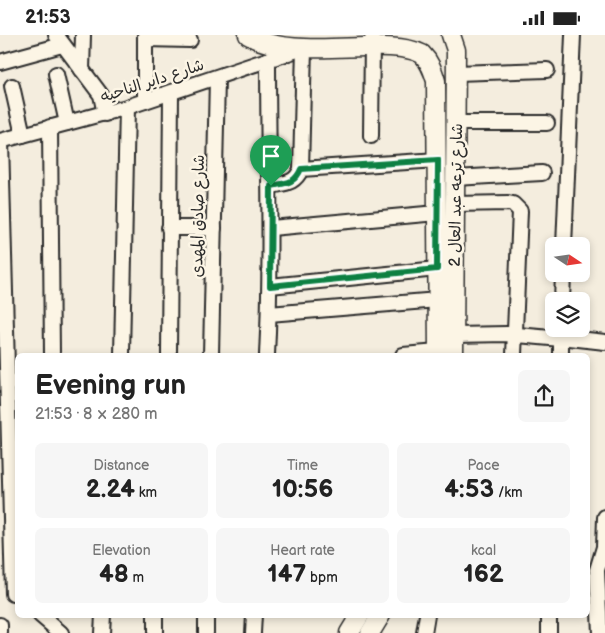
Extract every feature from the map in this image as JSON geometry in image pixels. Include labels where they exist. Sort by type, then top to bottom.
[{"type":"street","points":[[82,35],[82,70]]},
{"type":"street","points":[[248,35],[257,41],[278,45],[309,45],[372,39],[371,135]]},
{"type":"street","name":"شارع ترعه عبد العال 2","points":[[444,353],[454,335],[456,50],[451,35]]},
{"type":"street","points":[[564,237],[573,35]]},
{"type":"street","points":[[145,101],[145,37],[190,40]]},
{"type":"street","name":"شارع ترعه عبد العال 2","points":[[372,39],[405,43],[422,53],[431,65],[436,81],[438,160],[437,269],[443,353]]},
{"type":"street","points":[[0,62],[59,40],[101,95],[106,114]]},
{"type":"street","points":[[271,186],[292,182],[296,179],[301,169],[309,45]]},
{"type":"street","name":"شارع داير الناحيه","points":[[0,141],[106,114],[217,78],[309,45]]},
{"type":"street","points":[[267,353],[271,186],[268,156],[268,60]]},
{"type":"street","points":[[456,73],[547,70]]},
{"type":"street","points":[[56,74],[68,123]]},
{"type":"street","name":"شارع صادق المهدى","points":[[211,353],[217,78]]},
{"type":"street","points":[[12,86],[23,135]]},
{"type":"street","points":[[169,353],[171,93]]},
{"type":"street","points":[[122,353],[127,107]]},
{"type":"street","points":[[455,123],[547,123]]},
{"type":"street","points":[[50,127],[52,353]]},
{"type":"street","points":[[0,141],[15,568]]},
{"type":"street","points":[[301,169],[438,160]]},
{"type":"street","points":[[455,178],[542,173]]},
{"type":"street","points":[[454,204],[508,203],[517,207],[521,216],[514,353]]},
{"type":"street","points":[[270,228],[437,213]]},
{"type":"street","points":[[169,228],[214,228]]},
{"type":"street","points":[[270,286],[437,269]]},
{"type":"street","points":[[269,314],[438,300]]},
{"type":"street","points":[[454,335],[545,335]]},
{"type":"street","points":[[560,353],[561,337]]},
{"type":"street","points":[[574,337],[605,342]]},
{"type":"street","points":[[600,633],[605,517]]},
{"type":"street","points":[[0,586],[15,595]]},
{"type":"street","points":[[44,618],[61,633]]},
{"type":"street","points":[[102,633],[103,618]]},
{"type":"street","points":[[155,618],[155,633]]},
{"type":"street","points":[[206,618],[206,633]]},
{"type":"street","points":[[253,633],[254,618]]},
{"type":"street","points":[[349,633],[358,618]]},
{"type":"street","points":[[370,633],[378,618]]},
{"type":"street","points":[[424,633],[426,618]]},
{"type":"street","points":[[549,618],[549,633]]},
{"type":"street","points":[[0,625],[0,633]]},
{"type":"route","points":[[438,160],[437,269],[270,286],[271,186],[292,182],[299,175],[301,169],[438,160]]}]
